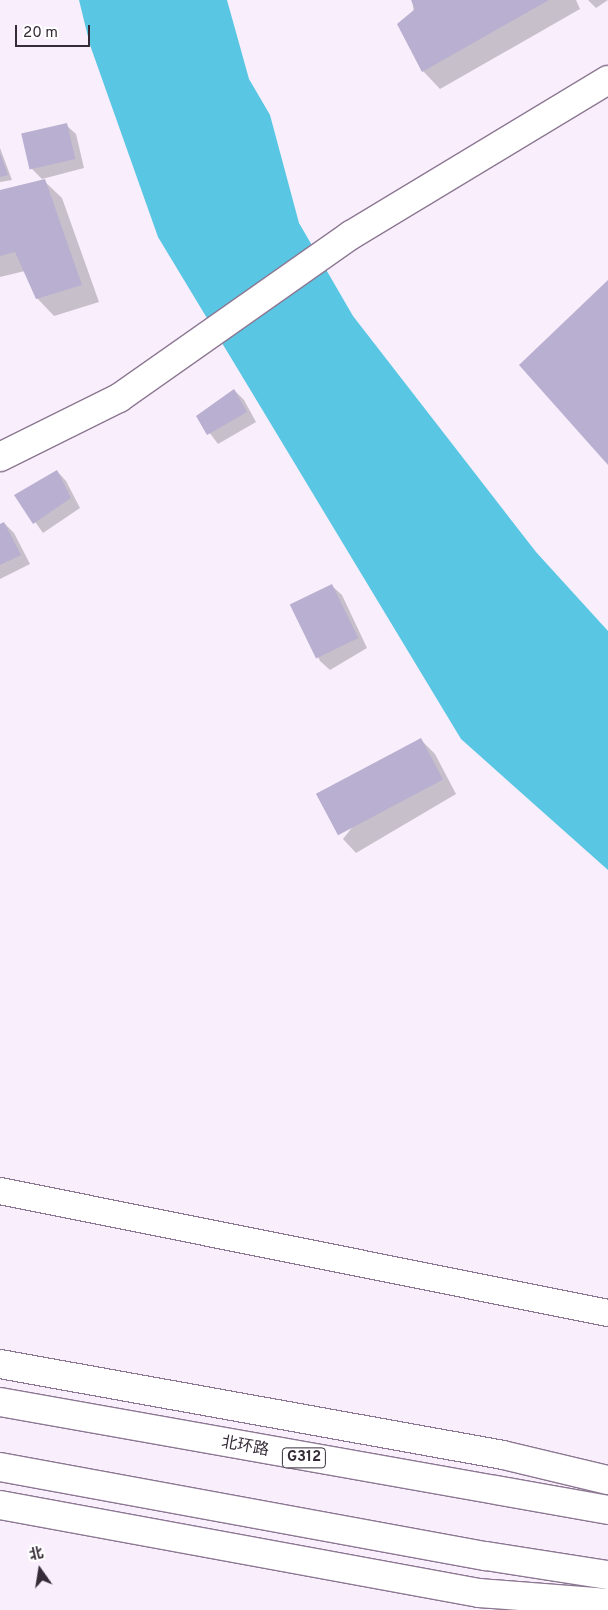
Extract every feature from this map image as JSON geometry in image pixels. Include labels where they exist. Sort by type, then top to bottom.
[{"type":"main road","points":[[0,456],[119,398],[350,236],[608,80]]},
{"type":"main road","points":[[0,1364],[503,1456],[608,1480]]},
{"type":"main road","name":"北环路","points":[[0,1402],[608,1510]]},
{"type":"main road","points":[[0,1467],[486,1556],[608,1575]]},
{"type":"main road","points":[[0,1505],[479,1593],[608,1603]]},
{"type":"street","points":[[0,1191],[608,1313]]},
{"type":"water","points":[[79,0],[227,0],[249,79],[270,115],[299,223],[353,316],[536,552],[608,631],[608,870],[461,739],[158,237],[90,45]]},
{"type":"building","points":[[411,0],[549,0],[422,72],[397,24],[415,9]]},
{"type":"building","points":[[67,123],[75,159],[30,170],[21,134]]},
{"type":"building","points":[[0,153],[8,175],[0,177]]},
{"type":"building","points":[[45,179],[82,285],[36,299],[15,252],[0,256],[0,190]]},
{"type":"building","points":[[608,280],[608,465],[519,365]]},
{"type":"building","points":[[234,389],[247,412],[207,435],[196,416]]},
{"type":"building","points":[[57,470],[71,498],[33,524],[14,495]]},
{"type":"building","points":[[4,522],[21,555],[0,565],[0,524]]},
{"type":"building","points":[[332,584],[358,638],[316,659],[290,605]]},
{"type":"building","points":[[421,738],[443,779],[338,835],[316,794]]}]
